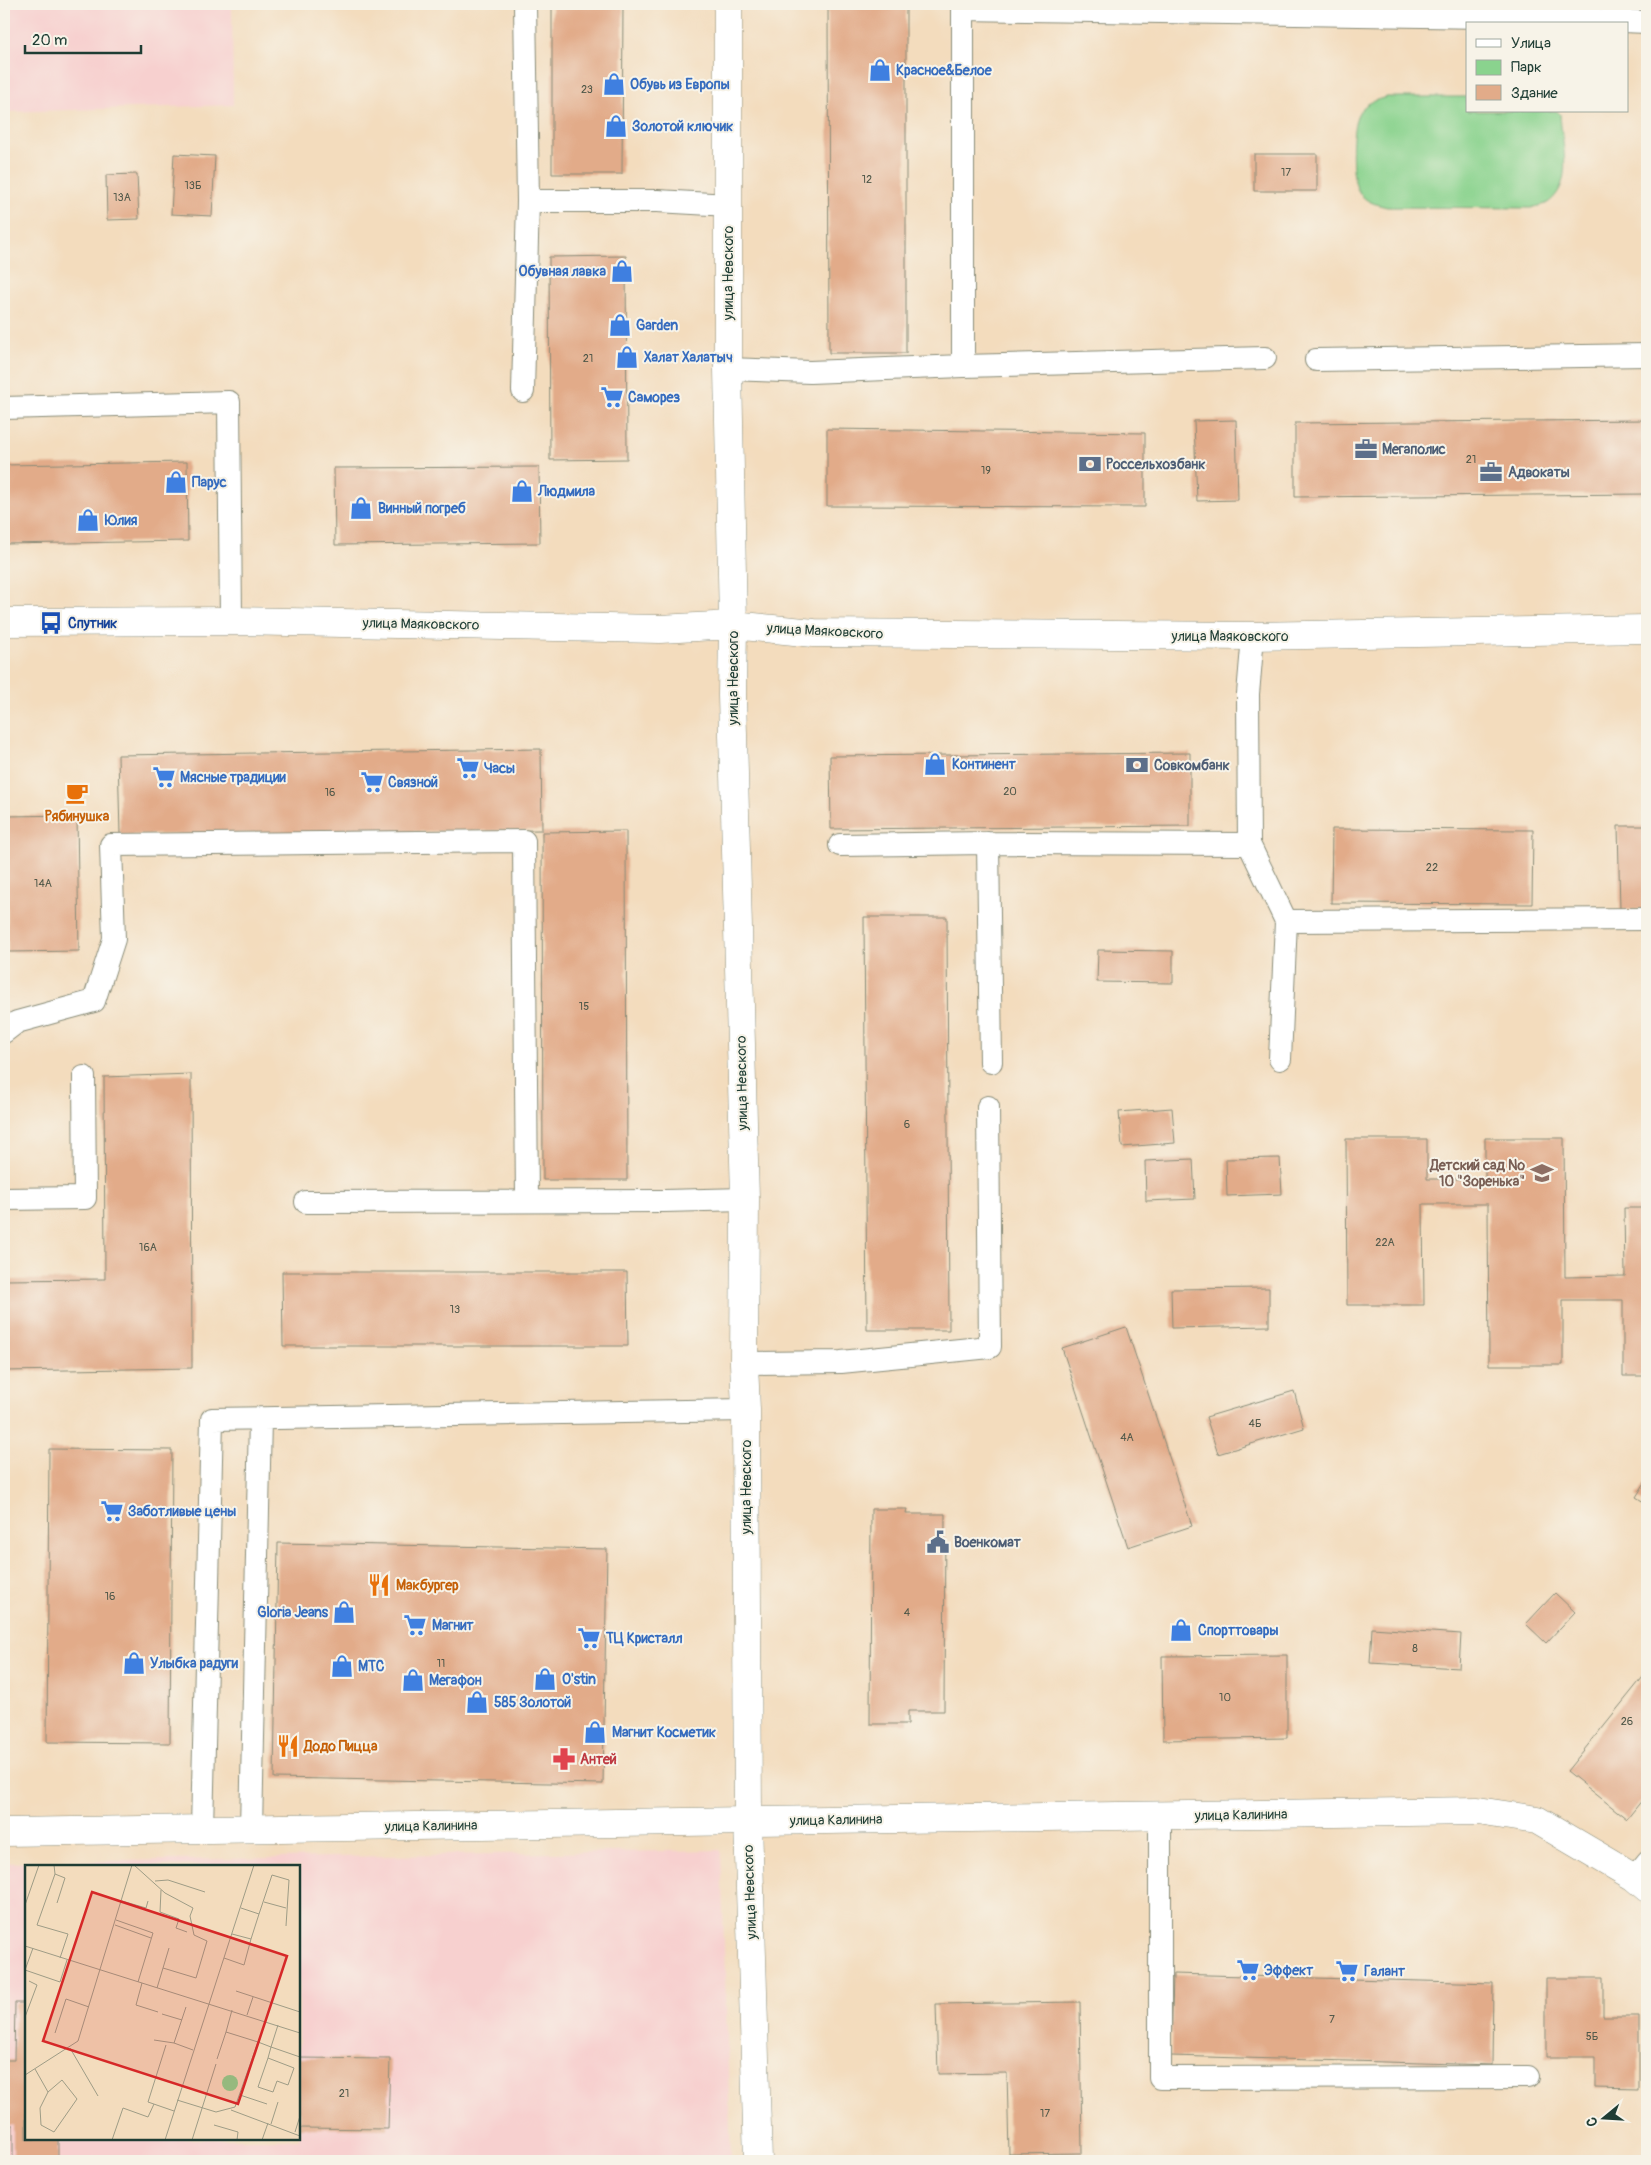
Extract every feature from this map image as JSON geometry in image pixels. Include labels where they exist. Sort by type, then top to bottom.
[{"type":"street","name":"улица Невского","points":[[728,4],[728,369],[733,625],[732,706],[744,1199],[748,1821],[758,2161]]},
{"type":"street","name":"улица Маяковского","points":[[4,622],[231,621],[660,629],[733,625],[814,633],[1253,636],[1647,629]]},
{"type":"street","name":"улица Калинина","points":[[4,1832],[1478,1811],[1537,1820],[1643,1875]]},
{"type":"lane","points":[[524,4],[528,201],[524,391]]},
{"type":"lane","points":[[962,366],[963,6],[1549,11],[1647,22]]},
{"type":"lane","points":[[528,201],[657,202],[729,205]]},
{"type":"lane","points":[[1316,360],[1647,355]]},
{"type":"lane","points":[[728,369],[810,372],[1265,358]]},
{"type":"lane","points":[[4,408],[229,402],[231,621]]},
{"type":"lane","points":[[1253,636],[1248,694],[1249,844],[1286,921],[1280,1059]]},
{"type":"lane","points":[[4,1032],[17,1022],[94,1001],[114,939],[111,845],[524,841],[527,1200]]},
{"type":"lane","points":[[840,846],[988,843],[1249,844]]},
{"type":"lane","points":[[988,843],[991,1062]]},
{"type":"lane","points":[[1286,921],[1647,919]]},
{"type":"lane","points":[[4,1199],[85,1198],[84,1077]]},
{"type":"lane","points":[[744,1363],[841,1362],[990,1348],[988,1107]]},
{"type":"lane","points":[[306,1202],[744,1199]]},
{"type":"lane","points":[[202,1828],[212,1419],[746,1410]]},
{"type":"lane","points":[[251,1828],[260,1419]]},
{"type":"lane","points":[[1160,1816],[1160,2078],[1528,2077]]},
{"type":"shaded area","points":[[4,4],[232,4],[233,105],[4,112]]},
{"type":"shaded area","points":[[721,1850],[731,2161],[4,2161],[4,1863]]},
{"type":"green space","points":[[1387,97],[1466,97],[1466,112],[1558,112],[1560,114],[1565,161],[1562,184],[1557,194],[1549,202],[1531,208],[1387,207],[1367,200],[1360,194],[1355,184],[1352,152],[1358,114],[1367,105]]},
{"type":"building","points":[[552,4],[623,4],[622,174],[552,174]]},
{"type":"building","points":[[828,4],[906,4],[906,353],[829,353]]},
{"type":"building","points":[[1577,4],[1647,4],[1647,9],[1577,8]]},
{"type":"building","points":[[174,154],[215,156],[212,216],[171,214]]},
{"type":"building","points":[[1254,154],[1317,154],[1317,191],[1254,191]]},
{"type":"building","points":[[137,174],[139,219],[107,220],[106,175]]},
{"type":"building","points":[[626,256],[627,459],[550,460],[549,257]]},
{"type":"building","points":[[1236,420],[1238,500],[1197,501],[1194,421]]},
{"type":"building","points":[[1647,420],[1647,494],[1295,497],[1295,423]]},
{"type":"building","points":[[827,429],[1145,433],[1145,507],[827,506]]},
{"type":"building","points":[[187,462],[188,541],[4,544],[4,465]]},
{"type":"building","points":[[539,467],[540,543],[335,545],[334,468]]},
{"type":"building","points":[[541,749],[542,830],[120,835],[118,755]]},
{"type":"building","points":[[1190,753],[1190,826],[831,829],[830,756]]},
{"type":"building","points":[[77,815],[79,951],[8,952],[6,816]]},
{"type":"building","points":[[1618,826],[1647,826],[1647,909],[1620,910]]},
{"type":"building","points":[[1332,829],[1533,830],[1532,904],[1331,903]]},
{"type":"building","points":[[626,831],[627,1180],[543,1180],[542,832]]},
{"type":"building","points":[[864,917],[947,917],[949,1330],[867,1330]]},
{"type":"building","points":[[1098,950],[1173,951],[1173,983],[1097,982]]},
{"type":"building","points":[[191,1074],[192,1368],[4,1371],[4,1280],[105,1279],[104,1077]]},
{"type":"building","points":[[1172,1108],[1175,1143],[1122,1147],[1119,1112]]},
{"type":"building","points":[[1485,1138],[1564,1138],[1565,1277],[1625,1276],[1624,1208],[1647,1208],[1647,1376],[1623,1376],[1623,1300],[1563,1300],[1563,1365],[1489,1365],[1488,1204],[1423,1204],[1424,1305],[1347,1305],[1346,1139],[1427,1139],[1427,1179],[1485,1179]]},
{"type":"building","points":[[1280,1158],[1282,1194],[1227,1196],[1226,1159]]},
{"type":"building","points":[[1193,1159],[1195,1199],[1146,1201],[1145,1161]]},
{"type":"building","points":[[282,1272],[627,1272],[628,1346],[283,1346]]},
{"type":"building","points":[[1269,1288],[1269,1326],[1172,1328],[1171,1289]]},
{"type":"building","points":[[1126,1327],[1192,1526],[1128,1547],[1062,1348]]},
{"type":"building","points":[[1294,1391],[1304,1428],[1218,1454],[1206,1417]]},
{"type":"building","points":[[49,1449],[172,1450],[170,1743],[47,1742]]},
{"type":"building","points":[[1647,1481],[1647,1504],[1636,1497]]},
{"type":"building","points":[[871,1509],[907,1509],[906,1514],[945,1514],[944,1711],[908,1711],[908,1724],[870,1724]]},
{"type":"building","points":[[278,1543],[607,1549],[603,1784],[274,1778]]},
{"type":"building","points":[[1555,1593],[1575,1612],[1546,1643],[1526,1624]]},
{"type":"building","points":[[1372,1628],[1461,1634],[1459,1668],[1370,1663]]},
{"type":"building","points":[[1287,1655],[1287,1738],[1163,1740],[1162,1656]]},
{"type":"building","points":[[1647,1672],[1647,1794],[1627,1819],[1567,1771]]},
{"type":"building","points":[[1173,1974],[1493,1983],[1492,2065],[1171,2056]]},
{"type":"building","points":[[1546,1978],[1603,1978],[1603,2016],[1639,2016],[1639,2089],[1595,2088],[1595,2057],[1546,2057]]},
{"type":"building","points":[[1080,2002],[1082,2153],[1009,2154],[1007,2073],[938,2074],[936,2004]]},
{"type":"building","points":[[15,2003],[25,2003],[25,2140],[58,2140],[58,2161],[13,2161],[13,2125],[4,2125],[4,2060],[14,2060]]},
{"type":"building","points":[[300,2058],[390,2059],[388,2129],[300,2128]]},
{"type":"place","name":"Красное&Белое","points":[[880,70]]},
{"type":"place","name":"Обувь из Европы","points":[[614,84]]},
{"type":"place","name":"Золотой ключик","points":[[616,126]]},
{"type":"place","name":"Обувная лавка","points":[[622,271]]},
{"type":"place","name":"Garden","points":[[620,325]]},
{"type":"place","name":"Халат Халатыч","points":[[627,357]]},
{"type":"place","name":"Саморез","points":[[612,397]]},
{"type":"place","name":"Мегаполис","points":[[1366,449]]},
{"type":"place","name":"Россельхозбанк","points":[[1090,464]]},
{"type":"place","name":"Адвокаты","points":[[1491,472]]},
{"type":"place","name":"Парус","points":[[176,482]]},
{"type":"place","name":"Людмила","points":[[522,491]]},
{"type":"place","name":"Винный погреб","points":[[361,508]]},
{"type":"place","name":"Юлия","points":[[88,520]]},
{"type":"place","name":"Спутник","points":[[51,623]]},
{"type":"place","name":"Континент","points":[[935,764]]},
{"type":"place","name":"Совкомбанк","points":[[1137,765]]},
{"type":"place","name":"Часы","points":[[468,768]]},
{"type":"place","name":"Мясные традиции","points":[[164,777]]},
{"type":"place","name":"Связной","points":[[372,782]]},
{"type":"place","name":"Рябинушка","points":[[77,793]]},
{"type":"place","name":"Детский сад № 10 \"Зоренька\"","points":[[1542,1173]]},
{"type":"place","name":"Заботливые цены","points":[[112,1511]]},
{"type":"place","name":"Военкомат","points":[[938,1542]]},
{"type":"place","name":"Макбургер","points":[[379,1585]]},
{"type":"place","name":"Gloria Jeans","points":[[344,1612]]},
{"type":"place","name":"Магнит","points":[[415,1625]]},
{"type":"place","name":"Спорттовары","points":[[1181,1630]]},
{"type":"place","name":"ТЦ Кристалл","points":[[589,1638]]},
{"type":"place","name":"Улыбка радуги","points":[[134,1663]]},
{"type":"place","name":"МТС","points":[[342,1666]]},
{"type":"place","name":"O'stin","points":[[545,1679]]},
{"type":"place","name":"Мегафон","points":[[413,1680]]},
{"type":"place","name":"585 Золотой","points":[[477,1702]]},
{"type":"place","name":"Магнит Косметик","points":[[595,1732]]},
{"type":"place","name":"Додо Пицца","points":[[288,1746]]},
{"type":"place","name":"Антей","points":[[564,1759]]},
{"type":"place","name":"Эффект","points":[[1248,1970]]},
{"type":"place","name":"Галант","points":[[1347,1971]]}]
